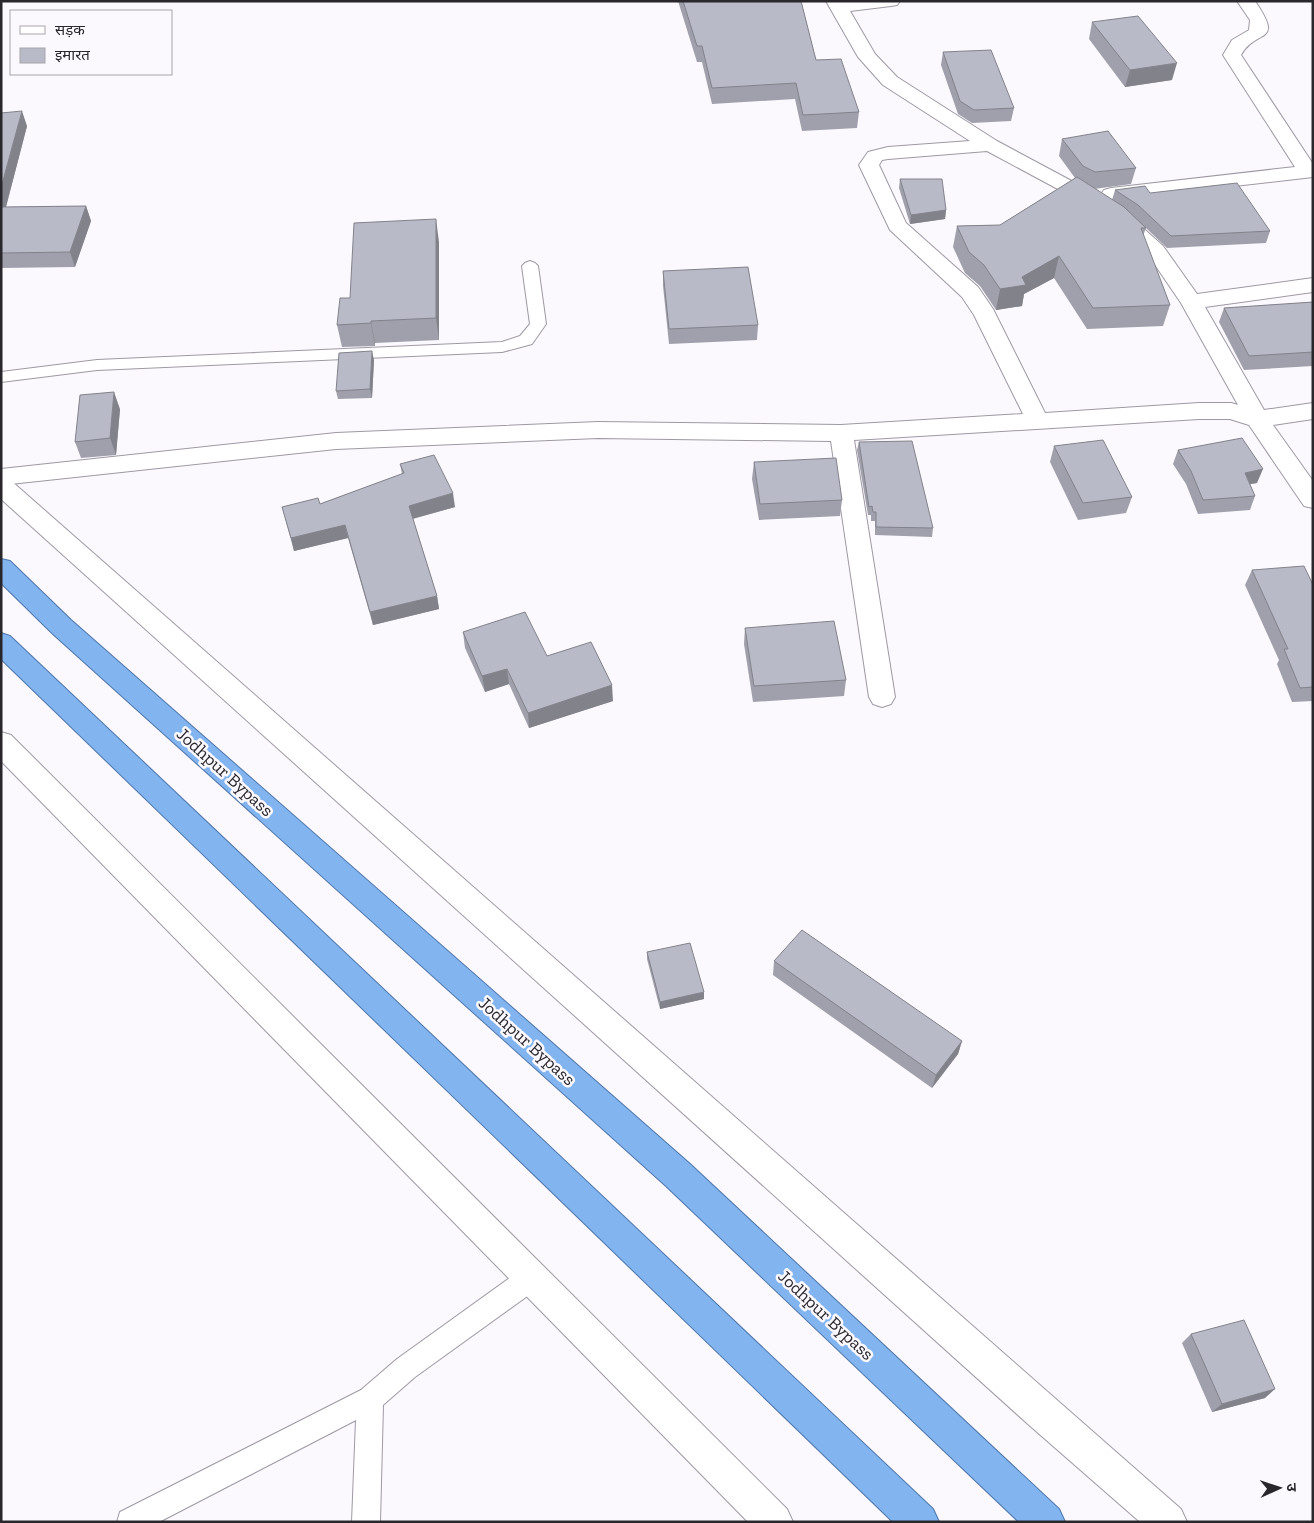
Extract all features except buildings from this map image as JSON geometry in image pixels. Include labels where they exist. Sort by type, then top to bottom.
[{"type":"highway","name":"Jodhpur Bypass","points":[[1,568],[62,627],[678,1176],[1046,1522]]},
{"type":"highway","points":[[1,643],[920,1522]]},
{"type":"street","points":[[891,1],[837,4],[867,57],[890,81],[990,145],[1087,197],[1126,223],[1156,251],[1191,302],[1257,419],[1313,500]]},
{"type":"street","points":[[1087,197],[1311,176],[1232,55],[1238,44],[1258,32],[1259,20],[1246,1]]},
{"type":"street","points":[[990,145],[888,153],[876,156],[869,165],[897,226],[970,292],[985,314],[1038,421]]},
{"type":"street","points":[[1191,302],[1313,285]]},
{"type":"street","points":[[1,477],[336,441],[598,430],[841,433],[1198,411],[1231,411],[1257,419],[1313,410]]},
{"type":"street","points":[[841,433],[882,697]]},
{"type":"street","points":[[1,485],[1034,1405],[1168,1522]]},
{"type":"street","points":[[1,743],[774,1522]]},
{"type":"lane","points":[[1,377],[97,365],[502,346],[526,340],[538,324],[530,266]]},
{"type":"lane","points":[[130,1522],[370,1399],[406,1368],[456,1330],[532,1278]]},
{"type":"lane","points":[[366,1522],[370,1399]]}]
